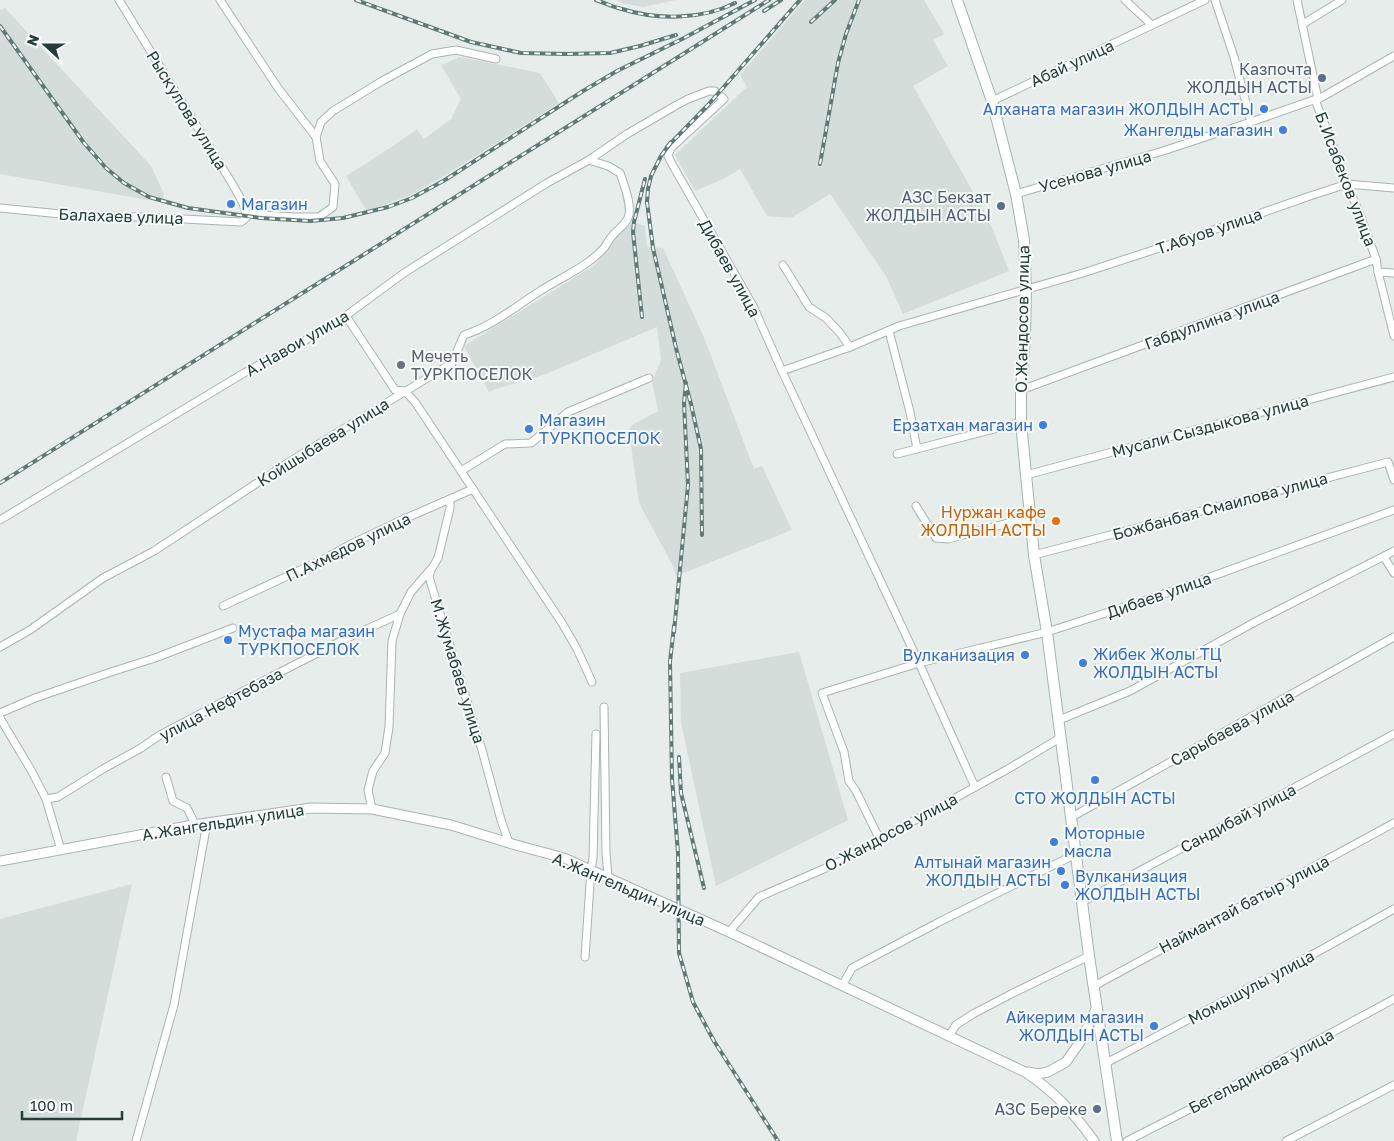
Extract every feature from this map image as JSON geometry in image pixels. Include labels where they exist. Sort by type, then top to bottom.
[{"type":"main road","name":"О.Жандосов улица","points":[[957,0],[992,101],[1016,194],[1024,240],[1026,289],[1021,422],[1034,555],[1047,632],[1070,818],[1117,1141]]},
{"type":"street","name":"Рыскулова улица","points":[[119,0],[233,184],[243,203],[246,214]]},
{"type":"street","points":[[220,0],[278,88],[316,137]]},
{"type":"street","points":[[1125,0],[1152,25]]},
{"type":"street","name":"Абай улица","points":[[992,101],[1205,0]]},
{"type":"street","points":[[1214,0],[1234,57],[1251,122]]},
{"type":"street","name":"Б.Исабеков улица","points":[[1297,0],[1316,99],[1376,260]]},
{"type":"street","points":[[1303,24],[1342,0]]},
{"type":"street","points":[[246,214],[319,217],[333,207],[335,184],[320,161],[316,137],[321,122],[332,111],[432,54],[456,50],[496,59]]},
{"type":"street","name":"Усенова улица","points":[[1016,194],[1163,151],[1322,97],[1394,56]]},
{"type":"street","name":"А.Навои улица","points":[[0,520],[236,378],[332,326],[404,273],[547,183],[589,160],[627,134],[701,93],[715,91],[724,99],[671,148],[668,156],[674,167]]},
{"type":"street","name":"Койшыбаева улица","points":[[0,647],[30,630],[103,578],[154,551],[290,462],[452,363],[464,335],[478,330],[510,312],[541,290],[582,266],[604,248],[612,235],[627,220],[630,214],[629,207],[620,173],[608,166],[589,160]]},
{"type":"street","name":"Дибаев улица","points":[[674,167],[753,306],[975,787]]},
{"type":"street","name":"Т.Абуов улица","points":[[1026,289],[1084,273],[1347,184],[1394,188]]},
{"type":"street","name":"Балахаев улица","points":[[0,208],[80,216],[241,222],[247,217],[246,214]]},
{"type":"street","points":[[1376,260],[1394,336]]},
{"type":"street","name":"Габдуллина улица","points":[[1021,390],[1376,260]]},
{"type":"street","points":[[783,265],[809,307],[826,318],[850,347]]},
{"type":"street","points":[[1378,272],[1394,273]]},
{"type":"street","points":[[782,371],[850,347],[888,331],[1026,289]]},
{"type":"street","points":[[346,316],[395,390],[405,391],[416,402],[562,622],[592,682]]},
{"type":"street","points":[[888,331],[910,412],[917,449]]},
{"type":"street","name":"Мусали Сыздыкова улица","points":[[1026,476],[1394,377]]},
{"type":"street","points":[[461,471],[505,444],[532,443],[568,412],[649,378]]},
{"type":"street","points":[[897,454],[1021,422]]},
{"type":"street","name":"Божбанбая Смаилова улица","points":[[1034,555],[1388,462],[1394,480]]},
{"type":"street","name":"П.Ахмедов улица","points":[[223,606],[404,519],[474,489]]},
{"type":"street","points":[[372,809],[368,790],[373,771],[385,753],[389,727],[392,641],[400,614],[411,592],[438,558],[450,508],[450,499]]},
{"type":"street","points":[[916,506],[936,538],[948,539],[1031,517]]},
{"type":"street","name":"Дибаев улица","points":[[879,838],[849,780],[844,752],[822,693],[919,663],[1047,632],[1158,596],[1394,510]]},
{"type":"street","points":[[1058,720],[1130,691],[1255,622],[1394,551]]},
{"type":"street","points":[[1384,557],[1394,573]]},
{"type":"street","name":"М.Жумабаев улица","points":[[430,570],[429,577],[509,843]]},
{"type":"street","name":"улица Нефтебаза","points":[[46,799],[58,797],[160,736],[251,687],[343,640],[400,614]]},
{"type":"street","points":[[0,713],[35,698],[155,658],[233,628]]},
{"type":"street","name":"Сарыбаева улица","points":[[1070,818],[1394,637]]},
{"type":"street","points":[[604,707],[608,877]]},
{"type":"street","points":[[0,718],[3,730],[31,770],[46,799],[61,850]]},
{"type":"street","points":[[585,956],[590,870],[593,858],[596,734]]},
{"type":"street","name":"Сандибай улица","points":[[1082,902],[1394,734]]},
{"type":"street","name":"О.Жандосов улица","points":[[729,932],[759,897],[835,864],[1060,738]]},
{"type":"street","points":[[166,777],[173,801],[187,808],[195,824]]},
{"type":"street","name":"А.Жангельдин улица","points":[[0,861],[195,824],[311,808],[372,809],[450,825],[564,858],[729,932],[1025,1072],[1042,1083],[1060,1099],[1094,1141]]},
{"type":"street","points":[[136,1141],[174,1005],[207,823]]},
{"type":"street","name":"Наймантай батыр улица","points":[[1094,986],[1394,823]]},
{"type":"street","points":[[842,986],[852,968],[940,921],[1076,854]]},
{"type":"street","name":"Момышулы улица","points":[[1106,1063],[1319,951],[1394,909]]},
{"type":"street","points":[[949,1036],[956,1025],[974,1014],[1012,993],[1089,956]]},
{"type":"street","name":"Бегельдинова улица","points":[[1127,1141],[1194,1108],[1394,998]]},
{"type":"street","points":[[1025,1072],[1038,1074],[1048,1072],[1066,1062],[1082,1038],[1097,1006]]},
{"type":"street","points":[[1286,1141],[1394,1084]]},
{"type":"shaded area","points":[[617,0],[676,0],[643,7],[622,3]]},
{"type":"shaded area","points":[[805,0],[924,0],[944,34],[933,40],[948,66],[913,86],[989,220],[1009,271],[903,314],[886,276],[830,194],[791,218],[767,216],[740,169],[695,191],[675,155],[747,87],[740,75]]},
{"type":"shaded area","points":[[5,8],[151,166],[164,194],[162,200],[149,197],[148,200],[0,174],[0,10]]},
{"type":"shaded area","points":[[460,57],[540,73],[559,103],[411,195],[366,210],[346,176],[417,129],[424,139],[451,119],[461,99],[441,65]]},
{"type":"shaded area","points":[[634,222],[645,226],[647,247],[663,248],[703,335],[754,469],[762,466],[792,530],[676,576],[673,566],[639,503],[629,430],[632,425],[658,411],[652,382],[661,360],[657,327],[546,374],[489,392],[464,346],[595,265],[621,231]]},
{"type":"shaded area","points":[[799,652],[848,820],[716,886],[681,723],[680,673]]},
{"type":"shaded area","points":[[132,884],[76,1141],[0,1141],[0,919]]},
{"type":"railway","points":[[356,0],[471,42],[521,53],[610,53],[676,35]]},
{"type":"railway","points":[[596,0],[635,13],[664,16],[708,13],[735,3]]},
{"type":"railway","points":[[0,26],[84,143],[106,168],[124,183],[149,197],[188,208],[261,218],[310,221],[343,218],[388,207],[412,198],[445,180],[617,71],[755,0]]},
{"type":"railway","points":[[0,483],[769,0]]},
{"type":"railway","points":[[764,11],[781,0]]},
{"type":"railway","points":[[667,147],[708,105],[800,0]]},
{"type":"railway","points":[[811,22],[835,0]]},
{"type":"railway","points":[[820,164],[838,63],[846,34],[859,0]]},
{"type":"railway","points":[[671,142],[661,156],[651,176],[647,202],[653,248],[701,449],[702,535]]},
{"type":"railway","points":[[642,317],[633,232],[645,179]]},
{"type":"railway","points":[[674,632],[688,485],[684,403],[686,383]]},
{"type":"railway","points":[[674,626],[670,662],[672,779],[678,853],[679,953],[693,1002],[714,1041],[778,1141]]},
{"type":"railway","points":[[679,757],[681,793],[704,888]]},
{"type":"place","name":"Казпочта ЖОЛДЫН АСТЫ","points":[[1322,78]]},
{"type":"place","name":"Алханата магазин ЖОЛДЫН АСТЫ","points":[[1264,109]]},
{"type":"place","name":"Жангелды магазин","points":[[1283,130]]},
{"type":"place","name":"Магазин","points":[[231,204]]},
{"type":"place","name":"АЗС Бекзат ЖОЛДЫН АСТЫ","points":[[1001,206]]},
{"type":"place","name":"Мечеть ТУРКПОСЕЛОК","points":[[401,365]]},
{"type":"place","name":"Ерзатхан магазин","points":[[1043,425]]},
{"type":"place","name":"Магазин ТУРКПОСЕЛОК","points":[[529,429]]},
{"type":"place","name":"Нуржан кафе ЖОЛДЫН АСТЫ","points":[[1056,521]]},
{"type":"place","name":"Мустафа магазин ТУРКПОСЕЛОК","points":[[228,640]]},
{"type":"place","name":"Вулканизация","points":[[1025,655]]},
{"type":"place","name":"Жибек Жолы ТЦ ЖОЛДЫН АСТЫ","points":[[1083,663]]},
{"type":"place","name":"СТО ЖОЛДЫН АСТЫ","points":[[1095,780]]},
{"type":"place","name":"Моторные масла","points":[[1054,842]]},
{"type":"place","name":"Алтынай магазин ЖОЛДЫН АСТЫ","points":[[1061,871]]},
{"type":"place","name":"Вулканизация ЖОЛДЫН АСТЫ","points":[[1065,885]]},
{"type":"place","name":"Айкерим магазин ЖОЛДЫН АСТЫ","points":[[1154,1026]]},
{"type":"place","name":"АЗС Береке","points":[[1097,1109]]}]
